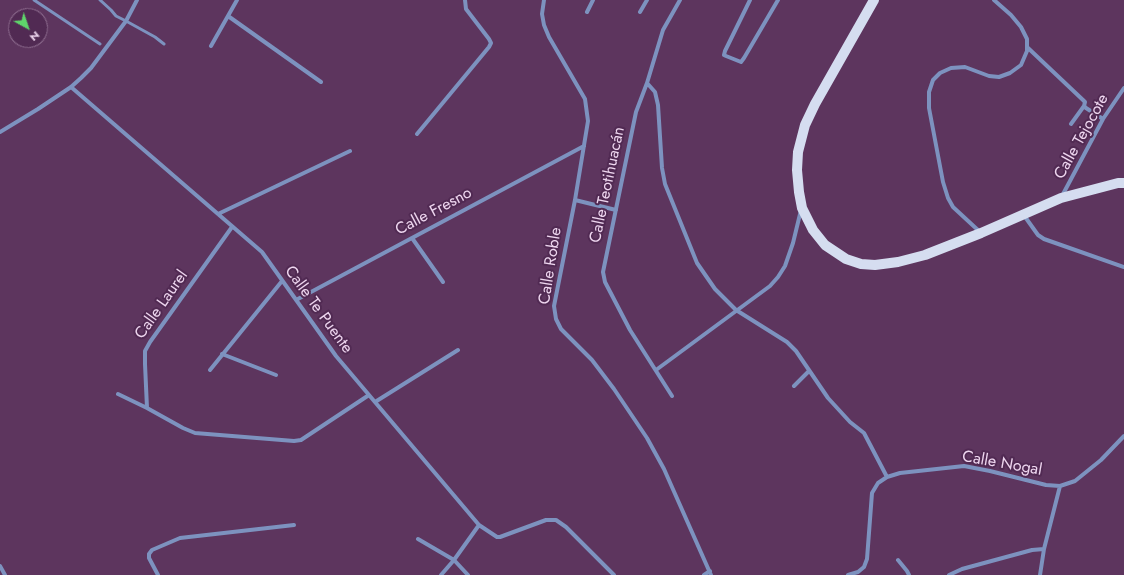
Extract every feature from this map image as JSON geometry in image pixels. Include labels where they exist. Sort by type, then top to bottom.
[{"type":"main road","points":[[874,0],[815,104],[805,125],[798,152],[797,170],[802,208],[813,230],[825,245],[846,259],[861,264],[876,266],[898,262],[925,255],[981,233],[1061,198],[1118,183],[1124,183]]},
{"type":"street","points":[[0,132],[38,109],[71,86],[91,68],[126,21],[137,0]]},
{"type":"street","points":[[211,46],[237,0]]},
{"type":"street","points":[[417,134],[489,47],[489,39],[466,9],[465,0]]},
{"type":"street","name":"Calle Roble","points":[[544,0],[542,14],[544,25],[549,37],[585,99],[588,121],[575,200],[554,306],[556,319],[561,329],[592,360],[614,389],[647,438],[664,469],[711,573]]},
{"type":"street","points":[[587,12],[593,0]]},
{"type":"street","points":[[640,12],[646,0]]},
{"type":"street","name":"Calle Teotihuacán","points":[[672,396],[630,330],[605,282],[603,272],[636,112],[647,83],[663,30],[680,0]]},
{"type":"street","points":[[750,0],[724,55],[741,62],[778,0]]},
{"type":"street","points":[[981,233],[953,207],[948,198],[943,182],[929,108],[929,92],[933,80],[940,73],[951,68],[965,67],[989,76],[999,77],[1010,73],[1021,65],[1027,51],[1027,39],[1021,27],[1012,15],[994,0]]},
{"type":"street","points":[[228,16],[321,82]]},
{"type":"street","points":[[1027,47],[1085,102],[1084,106],[1071,124]]},
{"type":"street","points":[[647,83],[655,92],[658,105],[662,168],[665,184],[697,263],[715,289],[736,310],[787,342],[796,351],[828,398],[850,422],[864,433],[887,477],[878,483],[872,493],[867,559],[864,567],[858,572],[848,575]]},
{"type":"street","name":"Calle Te Puente","points":[[71,86],[218,214],[232,228],[262,252],[336,356],[479,526],[500,538],[546,520],[556,520],[566,527],[614,575]]},
{"type":"street","name":"Calle Tejocote","points":[[1061,198],[1103,120],[1123,90]]},
{"type":"street","points":[[1084,106],[1103,120]]},
{"type":"street","name":"Calle Fresno","points":[[296,300],[584,146]]},
{"type":"street","points":[[218,214],[350,151]]},
{"type":"street","points":[[575,200],[616,210]]},
{"type":"street","points":[[656,370],[770,286],[778,278],[785,266],[793,243],[802,208]]},
{"type":"street","points":[[1023,214],[1038,235],[1044,239],[1124,267]]},
{"type":"street","name":"Calle Laurel","points":[[147,408],[145,351],[232,228]]},
{"type":"street","points":[[412,238],[443,282]]},
{"type":"street","points":[[210,370],[282,281]]},
{"type":"street","points":[[375,402],[458,350]]},
{"type":"street","points":[[222,354],[276,375]]},
{"type":"street","points":[[794,386],[809,371]]},
{"type":"street","points":[[118,394],[195,433],[298,441],[369,395]]},
{"type":"street","points":[[1040,575],[1044,549],[1060,486],[1075,481],[1101,460],[1124,436]]},
{"type":"street","name":"Calle Nogal","points":[[887,477],[900,473],[964,466],[1046,485],[1060,486]]},
{"type":"street","points":[[158,575],[148,554],[152,550],[180,538],[294,525]]},
{"type":"street","points":[[441,575],[479,526]]},
{"type":"street","points":[[418,539],[454,560],[468,575]]},
{"type":"street","points":[[949,575],[962,569],[1032,550],[1044,549]]},
{"type":"street","points":[[898,560],[907,570],[909,575]]},
{"type":"street","points":[[0,566],[5,575]]},
{"type":"street","points":[[704,575],[711,573]]},
{"type":"lane","points":[[34,0],[100,44]]},
{"type":"lane","points":[[100,0],[116,16],[155,37],[164,44]]}]
